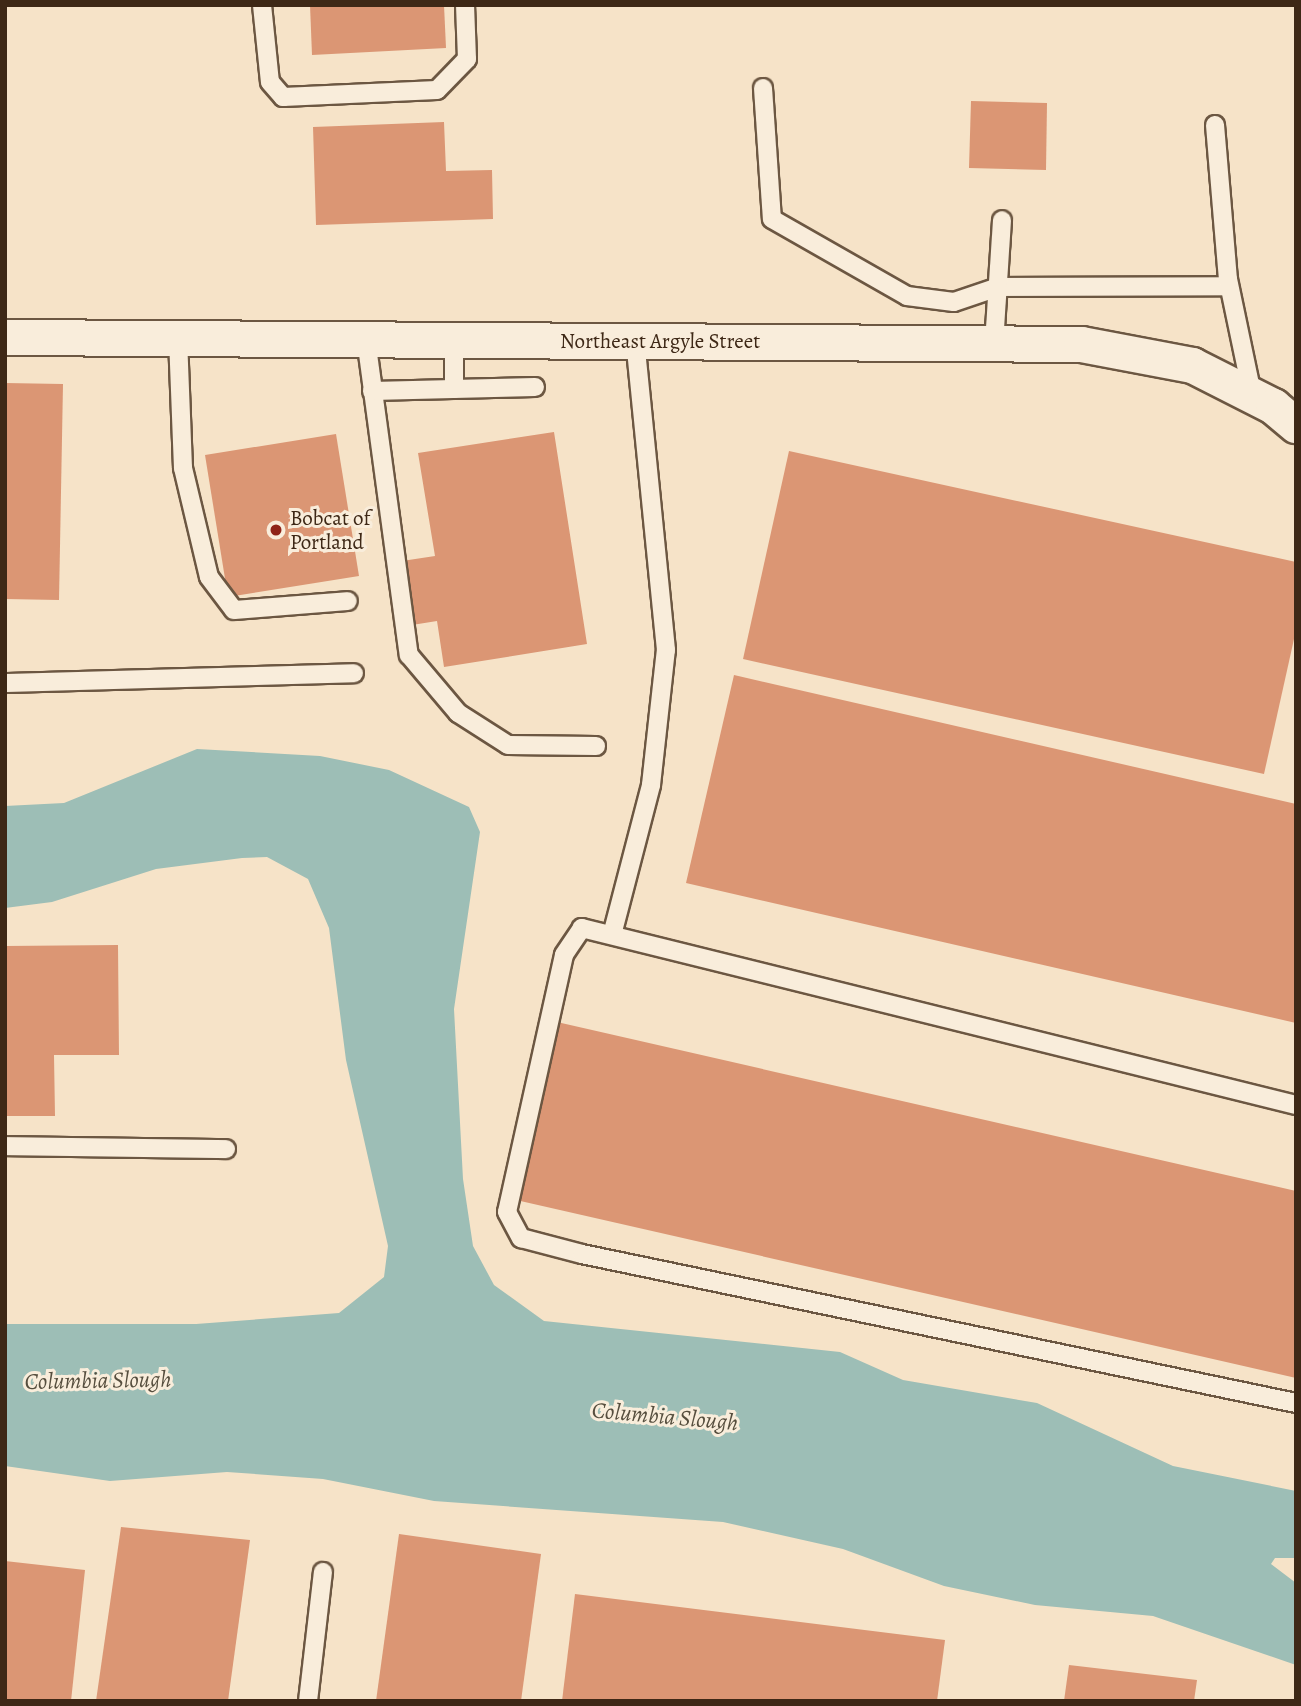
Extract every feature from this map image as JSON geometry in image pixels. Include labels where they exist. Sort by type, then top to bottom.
[{"type":"street","name":"Northeast Argyle Street","points":[[5,337],[995,344],[1144,352],[1192,365],[1252,394],[1296,425]]},
{"type":"lane","points":[[262,5],[270,82],[284,97],[437,90],[467,59],[466,5]]},
{"type":"lane","points":[[764,88],[772,219],[907,296],[954,303],[998,287],[1229,286]]},
{"type":"lane","points":[[1215,125],[1229,286],[1252,394]]},
{"type":"lane","points":[[995,344],[1002,220]]},
{"type":"lane","points":[[178,338],[183,468],[209,577],[234,610],[348,601]]},
{"type":"lane","points":[[366,339],[409,656],[458,713],[508,745],[596,746]]},
{"type":"lane","points":[[454,340],[454,389]]},
{"type":"lane","points":[[612,935],[651,785],[666,650],[635,341]]},
{"type":"lane","points":[[372,391],[535,387]]},
{"type":"lane","points":[[5,683],[354,673]]},
{"type":"lane","points":[[1296,1105],[582,928],[564,955],[507,1212],[521,1238],[1296,1403]]},
{"type":"lane","points":[[5,1146],[226,1149]]},
{"type":"lane","points":[[308,1701],[323,1572]]},
{"type":"water","name":"Columbia Slough","points":[[197,749],[320,756],[389,770],[469,807],[480,832],[454,1009],[463,1179],[473,1246],[494,1285],[544,1321],[840,1352],[903,1380],[1037,1403],[1173,1466],[1296,1491],[1296,1558],[1275,1558],[1271,1564],[1296,1583],[1296,1665],[1153,1616],[1035,1605],[944,1586],[843,1549],[723,1522],[434,1501],[323,1479],[227,1472],[110,1481],[5,1466],[5,1324],[196,1324],[339,1313],[384,1277],[388,1246],[346,1060],[329,928],[308,879],[267,857],[242,858],[156,869],[52,902],[5,908],[5,806],[64,803]]},
{"type":"building","points":[[310,5],[444,5],[446,48],[312,55]]},
{"type":"building","points":[[971,101],[1047,103],[1046,170],[969,168]]},
{"type":"building","points":[[444,122],[446,171],[492,170],[493,219],[316,225],[313,127]]},
{"type":"building","points":[[5,383],[63,384],[59,600],[5,599]]},
{"type":"building","points":[[554,432],[587,644],[444,667],[437,621],[412,625],[402,561],[435,556],[418,453]]},
{"type":"building","points":[[336,434],[359,576],[228,597],[205,455]]},
{"type":"building","points":[[789,451],[1296,562],[1296,630],[1264,774],[743,659]]},
{"type":"building","points":[[734,675],[1296,804],[1296,1023],[686,883]]},
{"type":"building","points":[[118,945],[119,1055],[54,1055],[55,1116],[5,1116],[5,946]]},
{"type":"building","points":[[557,1022],[1296,1191],[1296,1378],[516,1200]]},
{"type":"building","points":[[121,1527],[250,1540],[228,1701],[96,1701]]},
{"type":"building","points":[[399,1534],[541,1554],[521,1701],[376,1701]]},
{"type":"building","points":[[5,1561],[85,1570],[71,1701],[5,1701]]},
{"type":"building","points":[[575,1594],[945,1640],[937,1701],[562,1701]]},
{"type":"building","points":[[1069,1665],[1197,1680],[1194,1701],[1064,1701]]},
{"type":"place","name":"Bobcat of Portland","points":[[276,530]]}]
